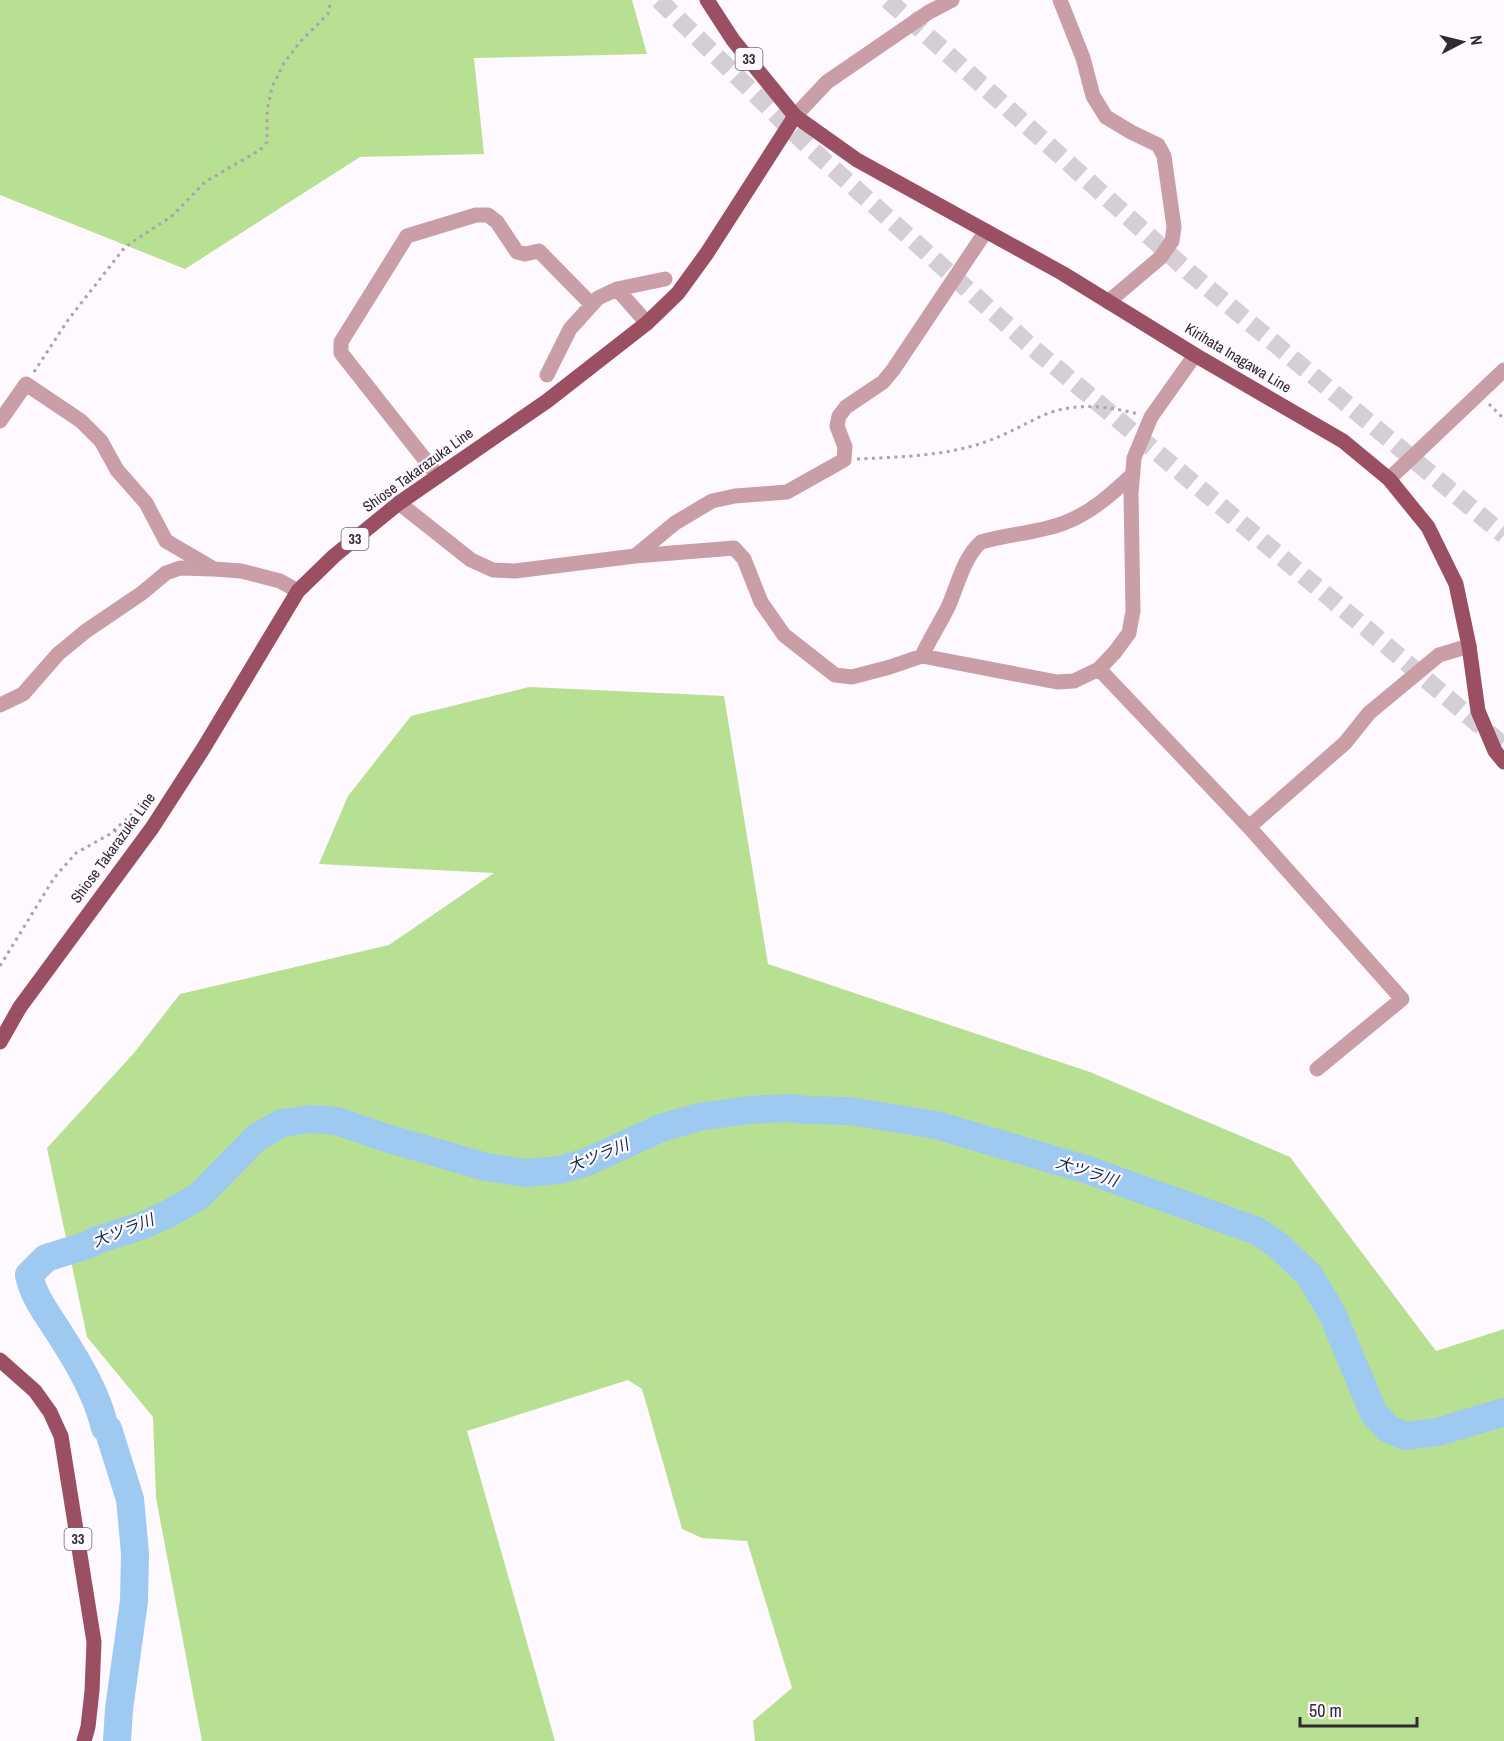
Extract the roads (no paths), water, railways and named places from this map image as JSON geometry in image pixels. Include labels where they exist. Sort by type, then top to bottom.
[{"type":"main road","name":"33","points":[[707,0],[733,39],[795,116]]},
{"type":"main road","name":"Kirihata Inagawa Line","points":[[795,116],[857,160],[1062,273],[1195,355],[1343,441],[1389,479],[1428,528],[1456,584],[1469,646],[1478,711],[1494,751],[1504,762]]},
{"type":"main road","name":"Shiose Takarazuka Line","points":[[0,1042],[20,1007],[170,801],[204,749],[297,591],[334,556],[399,503],[547,401],[647,323],[678,293],[707,253],[795,116]]},
{"type":"main road","name":"33","points":[[0,1359],[35,1391],[50,1412],[62,1436],[94,1642],[93,1691],[84,1741]]},
{"type":"street","points":[[795,116],[828,82],[929,12],[952,0]]},
{"type":"street","points":[[1062,1],[1083,58],[1093,96],[1106,117],[1158,145],[1164,156],[1174,227],[1172,241],[1160,258],[1108,302]]},
{"type":"street","points":[[438,476],[341,352],[341,342],[407,236],[476,215],[488,215],[497,222],[517,252],[525,254],[539,251],[592,305]]},
{"type":"street","points":[[635,556],[675,524],[712,501],[735,496],[786,492],[844,460],[845,447],[837,426],[838,416],[846,407],[883,382],[893,370],[986,231]]},
{"type":"street","points":[[547,375],[570,329],[598,298],[617,289],[665,279]]},
{"type":"street","points":[[617,289],[647,323]]},
{"type":"street","points":[[399,503],[471,560],[493,570],[515,571],[635,556],[734,548],[744,559],[761,602],[784,635],[835,675],[852,677],[922,656],[1057,682],[1074,681],[1099,669],[1129,633],[1133,611],[1131,494],[1134,458],[1151,417],[1195,355]]},
{"type":"street","points":[[1389,479],[1504,370]]},
{"type":"street","points":[[0,421],[26,384],[81,421],[101,441],[117,470],[146,503],[166,541],[214,569]]},
{"type":"street","points":[[922,656],[948,607],[972,550],[981,542],[1065,523],[1112,494],[1133,474]]},
{"type":"street","points":[[0,705],[23,694],[58,654],[166,573],[180,568],[241,571],[279,581],[297,591]]},
{"type":"street","points":[[1249,827],[1345,743],[1369,713],[1439,655],[1469,646]]},
{"type":"street","points":[[1099,669],[1249,827],[1402,999],[1317,1069]]},
{"type":"waterway","name":"大ツラ川","points":[[117,1741],[119,1709],[134,1601],[135,1553],[130,1499],[108,1429],[105,1428],[91,1389],[40,1303],[29,1275],[46,1258],[141,1226],[198,1197],[256,1138],[282,1123],[310,1119],[337,1121],[486,1167],[525,1173],[560,1170],[587,1162],[661,1128],[699,1117],[749,1110],[789,1108],[850,1111],[936,1125],[1088,1170],[1257,1231],[1279,1246],[1310,1276],[1332,1313],[1374,1414],[1389,1429],[1405,1436],[1438,1432],[1504,1412]]},
{"type":"tunnel","points":[[659,0],[808,146],[1033,348],[1504,746]]},
{"type":"tunnel","points":[[888,0],[1189,272],[1504,535]]}]
